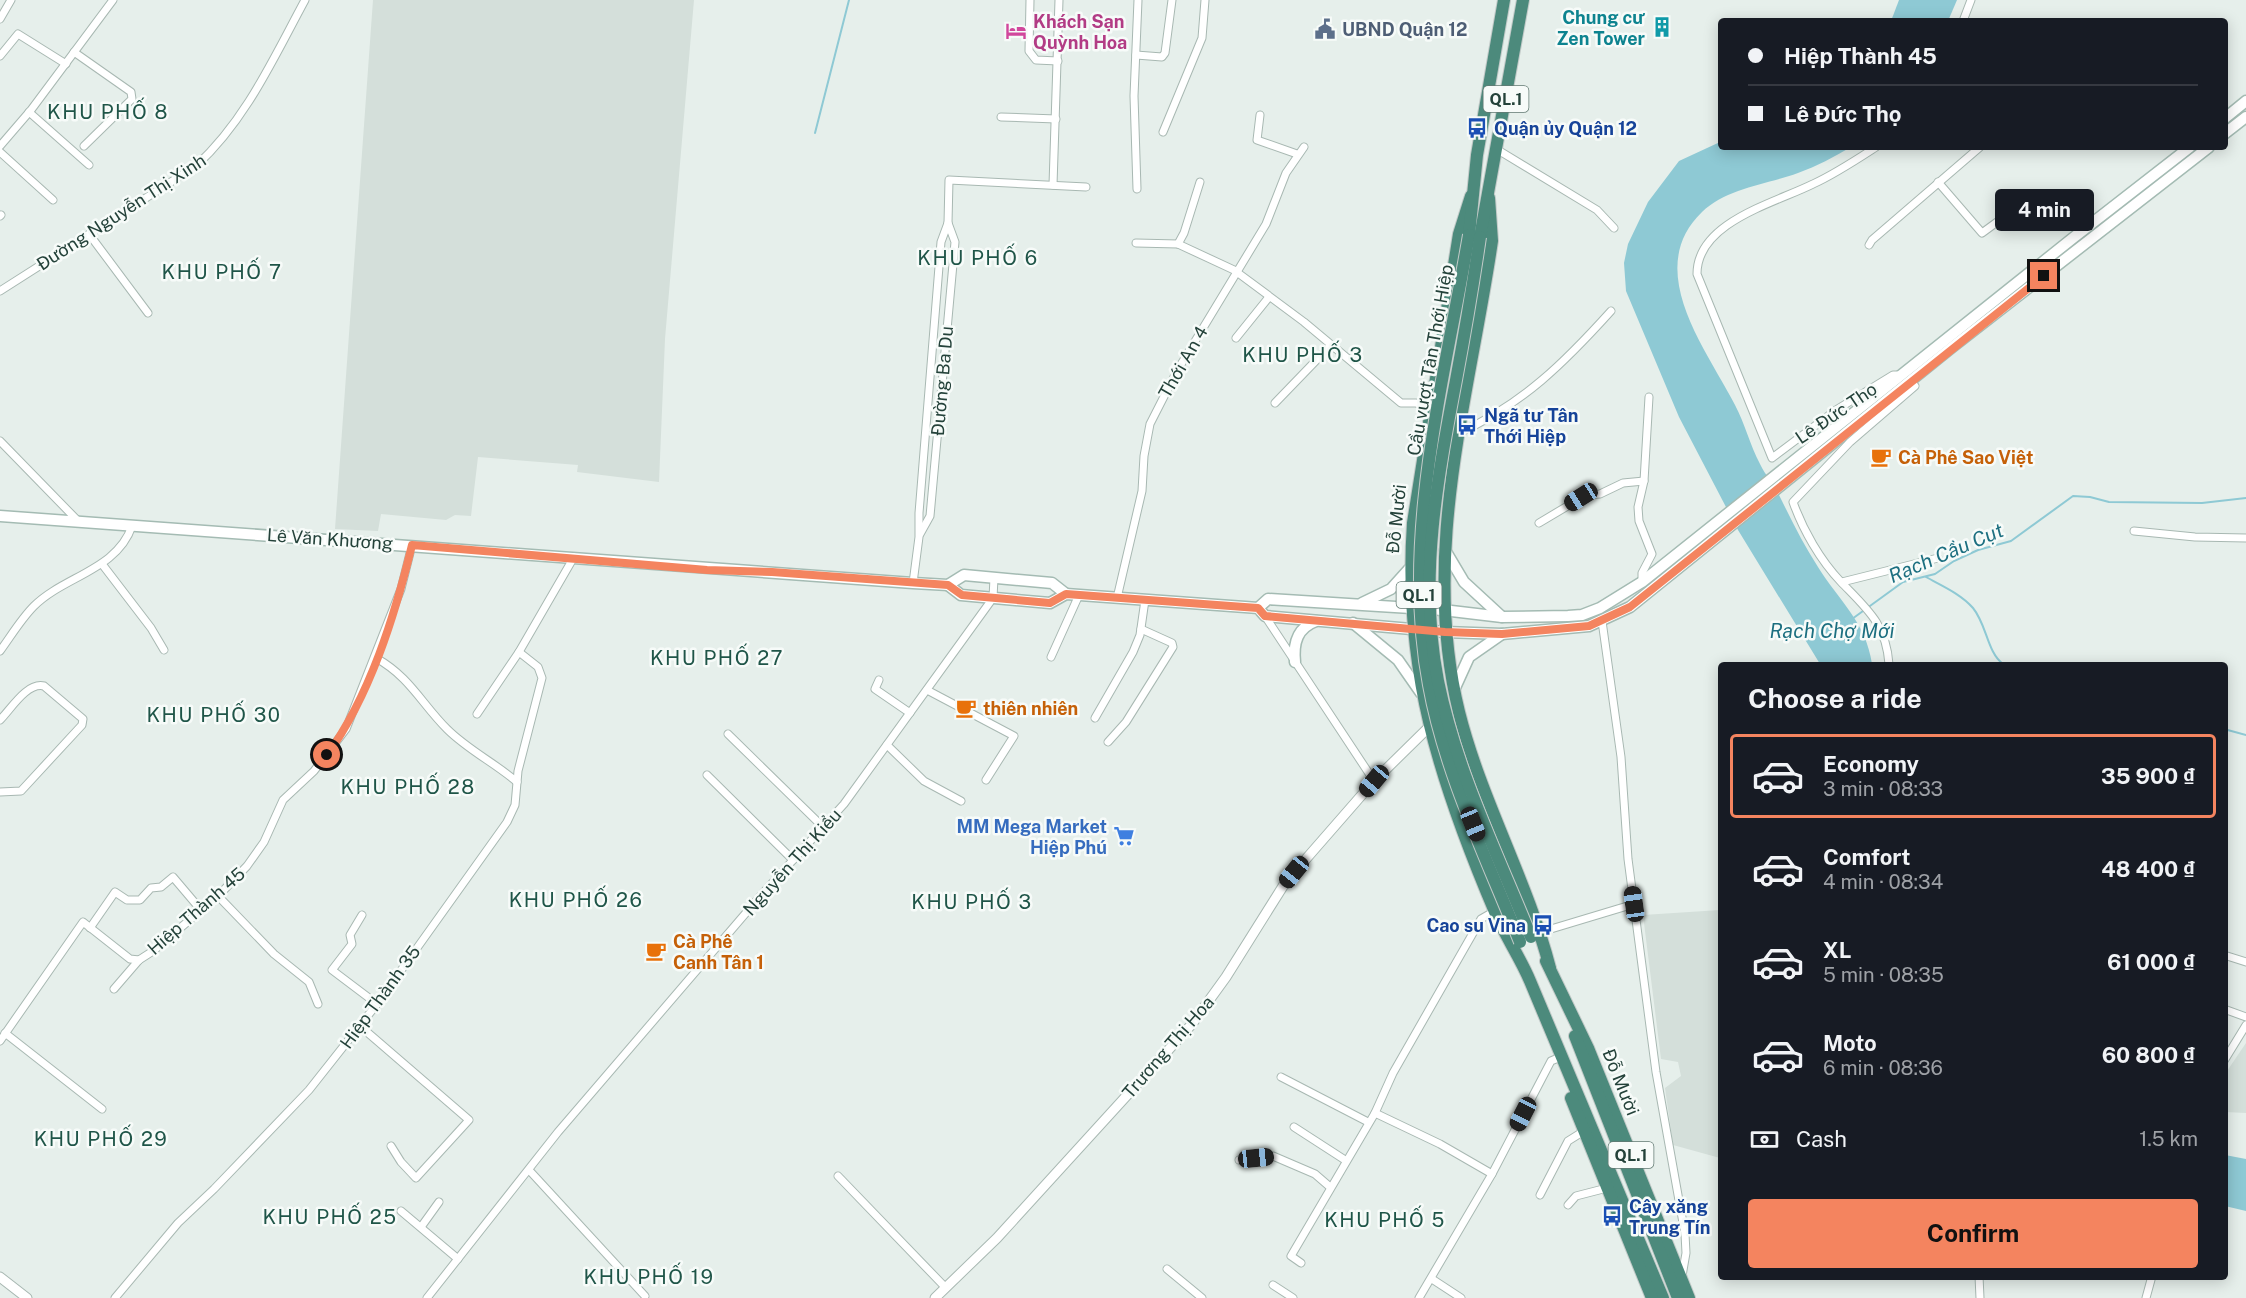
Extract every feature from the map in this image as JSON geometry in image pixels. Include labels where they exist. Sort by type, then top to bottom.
[{"type":"highway","name":"Đỗ Mười","points":[[1504,0],[1471,196],[1459,234],[1429,408],[1413,523],[1410,574],[1416,658],[1429,727],[1451,797],[1495,911],[1527,974],[1563,1056],[1663,1298]]},
{"type":"highway","name":"Đỗ Mười","points":[[1475,236],[1489,198],[1523,0]]},
{"type":"highway","name":"Đỗ Mười","points":[[1471,196],[1475,236]]},
{"type":"highway","name":"Đỗ Mười","points":[[1489,198],[1492,241],[1459,433],[1443,546],[1443,610],[1454,690],[1530,937],[1550,968],[1570,1015],[1588,1048],[1689,1298]]},
{"type":"highway","name":"Cầu vượt Tân Thới Hiệp","points":[[1475,236],[1435,498],[1430,554],[1430,619],[1438,680],[1455,746],[1530,937]]},
{"type":"highway","points":[[1410,574],[1442,581]]},
{"type":"highway","points":[[1416,658],[1448,655]]},
{"type":"highway","name":"Đỗ Mười","points":[[1527,974],[1530,937]]},
{"type":"highway","name":"Đỗ Mười","points":[[1570,1015],[1580,1052],[1677,1295]]},
{"type":"highway","name":"Đỗ Mười","points":[[1563,1056],[1563,1074],[1652,1298]]},
{"type":"highway","points":[[1677,1295],[1681,1279]]},
{"type":"main road","points":[[2228,116],[2246,101]]},
{"type":"main road","points":[[2228,131],[2246,117]]},
{"type":"main road","name":"Lê Đức Thọ","points":[[1787,473],[1901,375],[2186,150]]},
{"type":"main road","name":"Lê Đức Thọ","points":[[1787,473],[2205,150]]},
{"type":"main road","points":[[2091,224],[2099,233]]},
{"type":"main road","points":[[1445,632],[1502,634],[1579,627],[1602,621],[1630,607],[1712,534],[1787,473]]},
{"type":"main road","name":"Lê Văn Khương","points":[[0,516],[574,557],[707,570],[772,572],[948,585],[962,595],[1050,603],[1066,594],[1145,600],[1445,632]]},
{"type":"main road","points":[[1443,610],[1502,617],[1582,615],[1600,608],[1642,582],[1712,534]]},
{"type":"main road","points":[[1443,546],[1464,582],[1502,617]]},
{"type":"main road","points":[[1358,605],[1377,598],[1410,574]]},
{"type":"main road","name":"Lê Văn Khương","points":[[948,585],[964,575],[1052,583],[1066,594]]},
{"type":"main road","name":"Lê Văn Khương","points":[[1262,612],[1268,599],[1443,610]]},
{"type":"main road","points":[[1600,608],[1602,621]]},
{"type":"main road","points":[[1295,662],[1293,649],[1299,633],[1307,625],[1319,620]]},
{"type":"main road","points":[[1352,623],[1398,660],[1421,693]]},
{"type":"main road","points":[[1454,690],[1469,657],[1502,634]]},
{"type":"street","points":[[1,19],[11,0]]},
{"type":"street","points":[[53,200],[0,146],[29,112],[113,0]]},
{"type":"street","name":"Đường Nguyễn Thị Xinh","points":[[0,291],[196,166],[220,144],[246,109],[305,0]]},
{"type":"street","points":[[1030,0],[1029,51],[1036,60],[1058,61]]},
{"type":"street","points":[[1059,0],[1053,186],[1086,187]]},
{"type":"street","points":[[1137,189],[1134,96],[1138,0]]},
{"type":"street","points":[[1136,55],[1162,57],[1165,53],[1172,0]]},
{"type":"street","points":[[1163,132],[1202,38],[1205,0]]},
{"type":"street","points":[[1964,18],[1971,0]]},
{"type":"street","points":[[0,56],[18,34],[66,64]]},
{"type":"street","points":[[74,52],[131,92],[132,99],[84,146]]},
{"type":"street","points":[[29,112],[89,165]]},
{"type":"street","points":[[1260,115],[1257,140],[1297,154]]},
{"type":"street","points":[[1001,117],[1056,119]]},
{"type":"street","name":"Thới An 4","points":[[1117,598],[1142,490],[1144,456],[1150,424],[1177,371],[1266,224],[1286,173],[1304,147]]},
{"type":"street","points":[[1498,150],[1597,210],[1614,228]]},
{"type":"street","name":"Lê Đức Thọ","points":[[1871,150],[1813,184],[1740,215],[1707,245],[1697,259],[1697,274],[1772,458],[1836,411],[1893,375],[1901,375]]},
{"type":"street","points":[[1869,245],[1976,150]]},
{"type":"street","name":"Đường Ba Du","points":[[913,583],[919,537],[941,242],[948,223],[949,180],[1053,186]]},
{"type":"street","points":[[1178,244],[1184,233],[1200,182]]},
{"type":"street","points":[[1938,182],[1982,233],[2034,195]]},
{"type":"street","name":"Đường Ba Du","points":[[919,537],[930,516],[945,356],[955,243],[948,223]]},
{"type":"street","points":[[89,234],[148,313]]},
{"type":"street","points":[[1136,243],[1178,244],[1215,259],[1304,322],[1401,404],[1416,404],[1429,408]]},
{"type":"street","points":[[1236,338],[1269,297]]},
{"type":"street","points":[[1459,433],[1519,400],[1570,357],[1611,311]]},
{"type":"street","points":[[1275,403],[1331,345]]},
{"type":"street","points":[[932,358],[945,356]]},
{"type":"street","name":"Lê Đức Thọ","points":[[1842,582],[1800,522],[1793,502],[1850,442],[1915,386]]},
{"type":"street","points":[[1642,582],[1642,573],[1652,554],[1639,514],[1644,480],[1649,397]]},
{"type":"street","points":[[0,441],[78,521]]},
{"type":"street","points":[[1539,523],[1586,495],[1600,494],[1623,483],[1644,480]]},
{"type":"street","points":[[0,650],[34,606],[53,591],[102,564],[124,544],[132,526]]},
{"type":"street","points":[[2134,531],[2246,538]]},
{"type":"street","name":"Hiệp Thành 45","points":[[114,988],[139,960],[153,951],[218,896],[247,866],[264,842],[284,800],[314,771],[346,729],[376,658],[401,589],[412,545]]},
{"type":"street","points":[[477,714],[519,652],[574,557]]},
{"type":"street","points":[[1842,582],[1938,558]]},
{"type":"street","points":[[102,564],[151,628],[164,650]]},
{"type":"street","points":[[993,598],[994,578]]},
{"type":"street","points":[[1842,582],[1856,594],[1877,620],[1887,645],[1889,662]]},
{"type":"street","points":[[1051,657],[1079,595]]},
{"type":"street","name":"Nguyễn Thị Kiểu","points":[[427,1298],[558,1132],[822,826],[844,804],[993,598]]},
{"type":"street","points":[[1095,718],[1133,652],[1141,629],[1145,600]]},
{"type":"street","points":[[1262,612],[1374,781]]},
{"type":"street","points":[[1602,621],[1621,757],[1628,859],[1656,1072],[1685,1234],[1686,1253],[1681,1279]]},
{"type":"street","points":[[1108,742],[1126,722],[1173,647],[1172,644],[1141,629]]},
{"type":"street","name":"Hiệp Thành 35","points":[[114,1298],[178,1223],[291,1111],[377,1004],[423,937],[490,848],[515,805],[523,751],[542,678],[538,667],[519,652]]},
{"type":"street","points":[[376,658],[395,669],[409,682],[447,728],[518,782]]},
{"type":"street","points":[[879,680],[875,689],[910,713]]},
{"type":"street","points":[[0,720],[30,689],[38,684],[44,686],[83,719],[82,725],[21,791],[0,792]]},
{"type":"street","points":[[927,690],[1014,736],[986,780]]},
{"type":"street","name":"Trương Thị Hoa","points":[[935,1298],[997,1238],[1192,1024],[1226,977],[1286,883],[1374,781],[1429,727]]},
{"type":"street","points":[[728,734],[822,826]]},
{"type":"street","points":[[887,745],[924,781],[961,801]]},
{"type":"street","points":[[707,776],[793,860]]},
{"type":"street","points":[[90,928],[116,892],[127,900],[140,900],[150,888],[161,886],[173,877],[201,910]]},
{"type":"street","points":[[218,896],[274,954],[309,982],[318,1004]]},
{"type":"street","points":[[1530,937],[1634,904]]},
{"type":"street","points":[[1301,1263],[1291,1256],[1375,1113],[1393,1073],[1481,919],[1495,911]]},
{"type":"street","points":[[362,915],[350,935],[352,944],[332,970],[377,1004]]},
{"type":"street","points":[[0,1041],[83,922],[130,959],[139,960]]},
{"type":"street","points":[[2228,956],[2246,962]]},
{"type":"street","points":[[2228,1010],[2246,1017]]},
{"type":"street","points":[[2228,1054],[2246,1025]]},
{"type":"street","points":[[360,1026],[469,1120],[416,1178],[401,1162],[391,1146]]},
{"type":"street","points":[[5,1033],[102,1109]]},
{"type":"street","points":[[1419,1298],[1492,1174],[1551,1061],[1563,1056]]},
{"type":"street","points":[[1281,1077],[1368,1122]]},
{"type":"street","points":[[1375,1113],[1440,1144],[1492,1174]]},
{"type":"street","points":[[1294,1126],[1346,1160]]},
{"type":"street","points":[[1539,1195],[1568,1141],[1584,1131]]},
{"type":"street","points":[[1239,1160],[1273,1156],[1315,1174],[1330,1187]]},
{"type":"street","points":[[529,1170],[645,1296]]},
{"type":"street","points":[[838,1176],[945,1287]]},
{"type":"street","points":[[1568,1205],[1576,1196],[1607,1188]]},
{"type":"street","points":[[421,1227],[439,1202]]},
{"type":"street","points":[[401,1211],[458,1259]]},
{"type":"street","points":[[1167,1269],[1202,1298]]},
{"type":"street","points":[[0,1277],[27,1298]]},
{"type":"street","points":[[1432,1279],[1461,1298]]},
{"type":"street","points":[[1979,1280],[1980,1298]]},
{"type":"street","points":[[2146,1298],[2151,1280]]},
{"type":"street","points":[[1274,1285],[1293,1298]]},
{"type":"shaded area","points":[[373,0],[694,0],[665,339],[659,482],[577,472],[578,465],[478,457],[471,516],[455,515],[446,520],[381,514],[378,531],[335,529]]},
{"type":"shaded area","points":[[1718,910],[1718,1157],[1673,1145],[1665,1088],[1681,1076],[1678,1062],[1661,1059],[1643,915]]},
{"type":"shaded area","points":[[2246,1043],[2246,1113],[2228,1112],[2228,1070]]},
{"type":"water","points":[[1899,0],[1957,0],[1949,18],[1892,18]]},
{"type":"water","name":"Rạch Chợ Mới","points":[[1718,143],[1718,150],[1845,150],[1805,170],[1723,197],[1702,212],[1685,235],[1678,259],[1679,284],[1696,335],[1735,405],[1762,468],[1813,558],[1858,624],[1869,649],[1872,662],[1819,662],[1738,530],[1679,417],[1626,291],[1624,263],[1628,244],[1648,202],[1679,161]]},
{"type":"water","points":[[2228,1156],[2246,1159],[2246,1211],[2228,1207]]},
{"type":"waterway","points":[[815,133],[849,0]]},
{"type":"waterway","name":"Rạch Cầu Cụt","points":[[1852,619],[1903,582],[1935,574],[1954,561],[1978,550],[2011,541],[2073,496],[2090,497],[2109,502],[2202,503],[2246,498]]},
{"type":"waterway","points":[[1926,577],[1957,594],[1973,608],[1994,653],[2001,662]]},
{"type":"waterway","points":[[2228,730],[2246,735]]},
{"type":"place","name":"Chung cư Zen Tower","points":[[1662,27]]},
{"type":"place","name":"UBND Quận 12","points":[[1325,29]]},
{"type":"place","name":"Khách Sạn Quỳnh Hoa","points":[[1016,31]]},
{"type":"place","name":"Quận ủy Quận 12","points":[[1477,128]]},
{"type":"place","name":"Ngã tư Tân Thới Hiệp","points":[[1467,425]]},
{"type":"place","name":"Cà Phê Sao Việt","points":[[1881,457]]},
{"type":"place","name":"thiên nhiên","points":[[966,708]]},
{"type":"place","name":"MM Mega Market Hiệp Phú","points":[[1124,836]]},
{"type":"place","name":"Cao su Vina","points":[[1543,925]]},
{"type":"place","name":"Cà Phê Canh Tân 1","points":[[656,951]]},
{"type":"place","name":"Cây xăng Trung Tín","points":[[1612,1216]]},
{"type":"district","name":"KHU PHỐ 8","points":[[108,112]]},
{"type":"district","name":"KHU PHỐ 6","points":[[978,258]]},
{"type":"district","name":"KHU PHỐ 7","points":[[222,272]]},
{"type":"district","name":"KHU PHỐ 3","points":[[1303,355]]},
{"type":"district","name":"KHU PHỐ 27","points":[[717,658]]},
{"type":"district","name":"KHU PHỐ 30","points":[[214,715]]},
{"type":"district","name":"KHU PHỐ 28","points":[[408,787]]},
{"type":"district","name":"KHU PHỐ 26","points":[[576,900]]},
{"type":"district","name":"KHU PHỐ 3","points":[[972,902]]},
{"type":"district","name":"KHU PHỐ 29","points":[[101,1139]]},
{"type":"district","name":"KHU PHỐ 25","points":[[330,1217]]},
{"type":"district","name":"KHU PHỐ 5","points":[[1385,1220]]},
{"type":"district","name":"KHU PHỐ 19","points":[[649,1277]]},
{"type":"route","points":[[327,755],[346,729],[365,686],[401,589],[412,545],[707,570],[772,572],[948,585],[962,595],[1050,603],[1066,594],[1258,608],[1265,616],[1445,632],[1502,634],[1589,626],[1630,607],[1788,478],[2044,276]]}]
